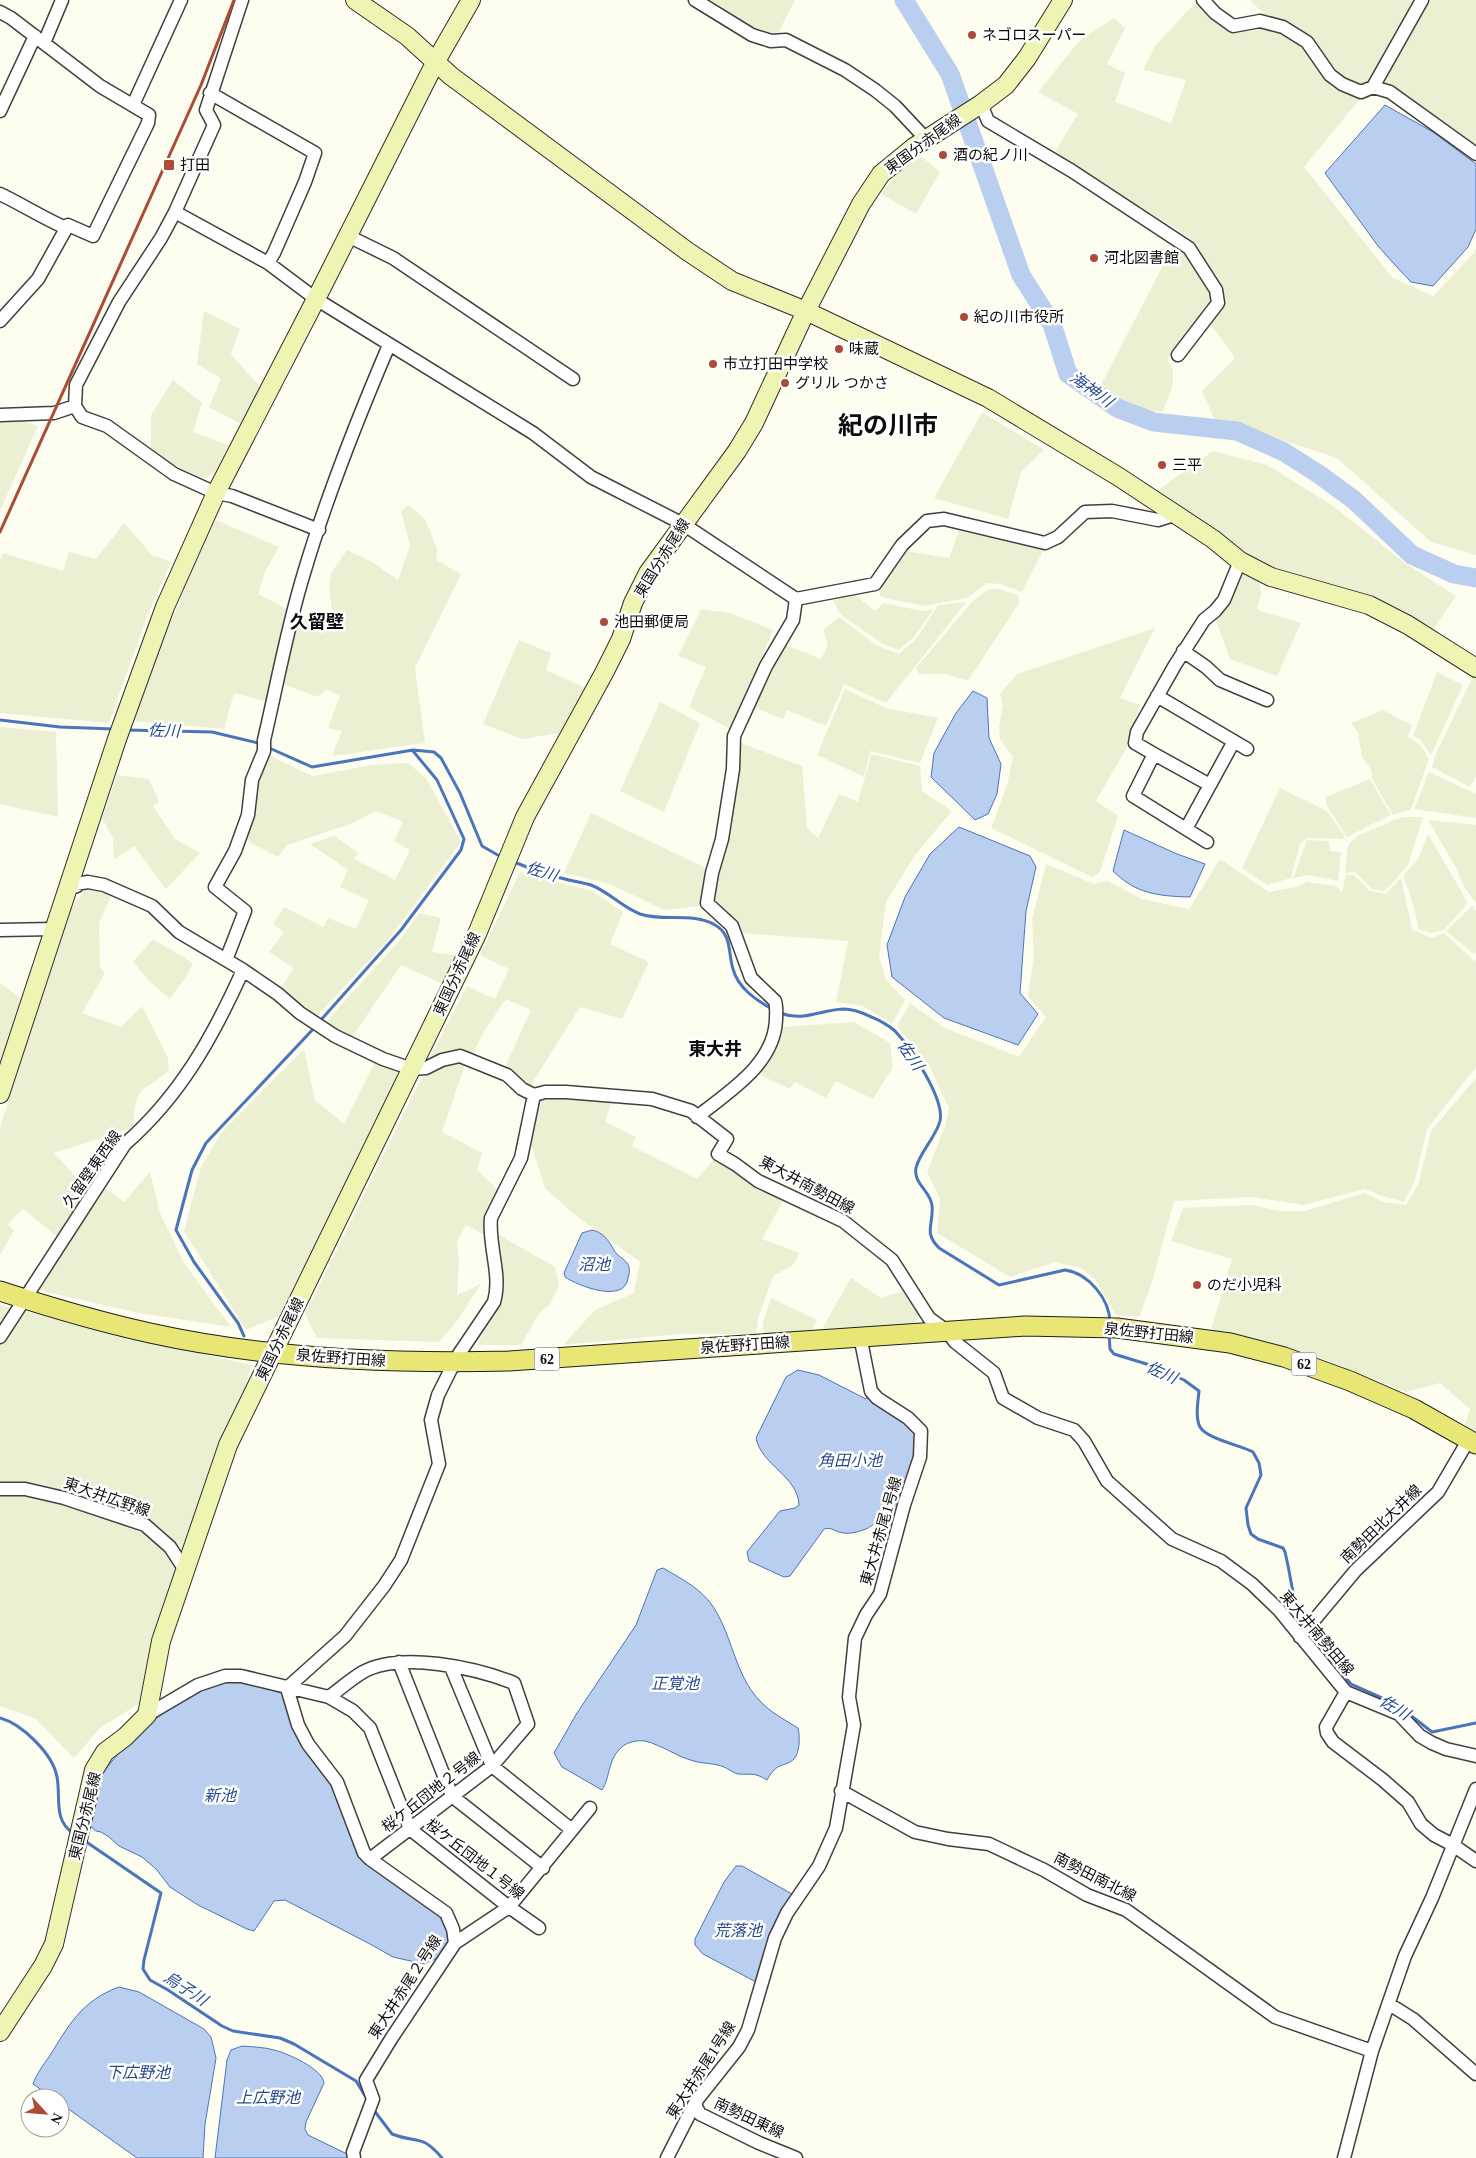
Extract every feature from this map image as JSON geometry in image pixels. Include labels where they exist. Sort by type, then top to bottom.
[{"type":"main road","name":"泉佐野打田線","points":[[0,1291],[150,1333],[274,1353],[354,1360],[453,1363],[509,1361],[1025,1326],[1109,1328],[1230,1343],[1284,1357],[1359,1385],[1414,1409],[1472,1441]]},
{"type":"street","points":[[0,111],[62,0]]},
{"type":"street","points":[[133,105],[181,0]]},
{"type":"street","points":[[242,0],[206,110],[214,125],[175,212],[161,238],[119,302],[76,385],[75,406],[82,417],[106,426],[174,474],[216,493],[232,496],[318,530]]},
{"type":"street","points":[[355,0],[407,36],[451,76],[710,267],[732,281],[806,311],[988,398],[1177,514],[1240,561],[1271,577],[1369,605],[1408,625],[1476,668]]},
{"type":"street","points":[[0,1094],[117,739],[165,607],[216,493],[436,61],[471,0]]},
{"type":"street","points":[[694,0],[752,35],[771,42],[786,40],[845,70],[875,90],[894,106],[926,139]]},
{"type":"street","name":"東国分赤尾線","points":[[0,2032],[43,1966],[54,1944],[94,1770],[105,1752],[125,1737],[148,1715],[161,1641],[228,1445],[477,934],[507,860],[539,789],[604,673],[621,639],[633,603],[648,573],[737,451],[754,423],[806,311],[862,204],[881,174],[926,139],[981,104],[1006,85],[1028,58],[1063,0]]},
{"type":"street","points":[[1203,0],[1215,13],[1233,26],[1260,21],[1283,27],[1307,42],[1330,75],[1342,84],[1361,92],[1373,87],[1422,0]]},
{"type":"street","points":[[0,12],[11,18],[100,86],[149,115],[148,123],[93,236],[68,225],[38,279],[0,321]]},
{"type":"street","points":[[1373,87],[1390,92],[1476,154]]},
{"type":"street","points":[[210,93],[314,153],[305,182],[268,263]]},
{"type":"street","points":[[981,104],[988,121],[1072,171],[1189,248],[1216,290],[1218,303],[1178,355]]},
{"type":"street","points":[[0,194],[66,228]]},
{"type":"street","points":[[175,212],[268,263],[316,299],[534,433],[590,477],[683,524],[796,599],[876,584],[902,545],[928,521],[944,519],[1045,543],[1058,537],[1084,512],[1112,511],[1158,520],[1177,514]]},
{"type":"street","points":[[348,236],[393,258],[572,379]]},
{"type":"street","points":[[226,960],[245,910],[215,886],[235,851],[248,815],[252,780],[264,746],[304,573],[344,451],[389,345]]},
{"type":"street","points":[[0,414],[54,413],[75,406]]},
{"type":"street","points":[[1210,785],[1135,744],[1137,732],[1184,651],[1204,620],[1224,600],[1240,561]]},
{"type":"street","points":[[697,1117],[754,1071],[776,1030],[776,1011],[751,978],[732,926],[708,903],[712,873],[722,839],[733,769],[734,736],[766,666],[793,620],[796,599]]},
{"type":"street","points":[[1184,651],[1220,680],[1267,700]]},
{"type":"street","points":[[1157,696],[1247,749]]},
{"type":"street","points":[[1186,829],[1234,741]]},
{"type":"street","points":[[1154,754],[1133,796],[1207,842]]},
{"type":"street","points":[[67,889],[77,886],[76,884],[88,882],[104,884],[152,906],[179,932],[243,970],[335,1036],[383,1059],[412,1069],[426,1068],[442,1060],[460,1056],[507,1075],[522,1089],[534,1095],[521,1158],[491,1218],[490,1228],[494,1252],[496,1294],[494,1302],[453,1363],[438,1395],[431,1420],[439,1464],[401,1560],[384,1586],[345,1636],[300,1674],[287,1688]]},
{"type":"street","points":[[0,930],[54,929]]},
{"type":"street","name":"久留壁東西線","points":[[0,1337],[125,1144],[149,1122],[166,1102],[212,1037],[243,970]]},
{"type":"street","name":"東大井南勢田線","points":[[534,1095],[545,1092],[566,1092],[652,1099],[691,1111],[727,1139],[718,1154],[758,1181],[843,1220],[892,1260],[930,1318],[947,1332],[955,1342],[994,1373],[1003,1398],[1038,1418],[1074,1430],[1084,1441],[1107,1481],[1172,1538],[1222,1561],[1252,1584],[1304,1632],[1346,1692],[1399,1714],[1420,1736],[1432,1743],[1446,1749],[1476,1756]]},
{"type":"street","name":"東大井赤尾1号線","points":[[667,2158],[696,2102],[739,2047],[748,2030],[775,1938],[787,1913],[818,1866],[836,1828],[854,1725],[848,1697],[855,1638],[866,1615],[880,1594],[904,1505],[920,1458],[920,1432],[908,1418],[877,1398],[871,1391],[860,1336]]},
{"type":"street","name":"南勢田北大井線","points":[[1304,1632],[1356,1570],[1438,1492],[1472,1441]]},
{"type":"street","name":"東大井広野線","points":[[0,1490],[24,1489],[64,1498],[145,1525],[170,1547],[185,1570]]},
{"type":"street","points":[[398,1662],[452,1796],[543,1868]]},
{"type":"street","name":"桜ケ丘団地２号線","points":[[329,1697],[364,1672],[386,1664],[398,1662],[451,1667],[499,1677],[514,1683],[528,1724],[492,1766],[370,1859]]},
{"type":"street","points":[[451,1667],[492,1766],[572,1830]]},
{"type":"street","name":"桜ケ丘団地１号線","points":[[148,1715],[198,1686],[225,1676],[241,1676],[329,1697],[353,1712],[370,1728],[410,1829],[509,1907],[539,1928]]},
{"type":"street","name":"東大井赤尾２号線","points":[[287,1688],[298,1725],[308,1744],[337,1782],[364,1853],[446,1913],[453,1929],[456,1943],[391,2039],[366,2080],[373,2098],[353,2152],[354,2158]]},
{"type":"street","points":[[1346,1692],[1326,1727],[1327,1733],[1333,1742],[1384,1780],[1408,1802],[1421,1824],[1434,1836],[1453,1845],[1476,1861]]},
{"type":"street","points":[[1344,2158],[1372,2051],[1405,1956],[1432,1898],[1476,1789]]},
{"type":"street","name":"南勢田南北線","points":[[842,1791],[915,1832],[948,1839],[989,1844],[1044,1870],[1087,1895],[1126,1910],[1274,2017],[1372,2051]]},
{"type":"street","points":[[456,1943],[509,1907],[543,1868],[590,1808]]},
{"type":"street","points":[[1389,2004],[1413,2018],[1476,2074]]},
{"type":"street","name":"南勢田東線","points":[[696,2102],[696,2107],[700,2114],[759,2143],[796,2158]]},
{"type":"green space","points":[[708,0],[795,0],[776,37],[768,37]]},
{"type":"green space","points":[[1250,0],[1419,0],[1374,76],[1365,84],[1354,83],[1333,71],[1318,46],[1302,32],[1263,13]]},
{"type":"green space","points":[[1429,0],[1476,0],[1476,149],[1382,81]]},
{"type":"green space","points":[[1195,3],[1235,33],[1264,28],[1282,34],[1306,47],[1331,87],[1360,99],[1304,167],[1393,278],[1433,296],[1474,253],[1476,248],[1476,555],[1431,542],[1337,458],[1214,418],[1202,391],[1235,358],[1209,322],[1226,299],[1191,240],[1174,227],[1053,155],[1078,114],[1038,92],[1080,40],[1114,18],[1125,28],[1107,64],[1125,73],[1115,102],[1171,123],[1186,80],[1143,70],[1156,45]]},
{"type":"green space","points":[[921,156],[940,172],[916,214],[881,194],[896,175]]},
{"type":"green space","points":[[1175,242],[1188,253],[1214,294],[1213,303],[1167,359],[1173,369],[1173,384],[1163,412],[1125,406],[1100,387]]},
{"type":"green space","points":[[204,311],[240,329],[231,354],[260,387],[241,424],[209,407],[221,378],[197,364]]},
{"type":"green space","points":[[173,380],[202,403],[193,432],[228,445],[216,471],[206,478],[173,465],[151,451],[151,415]]},
{"type":"green space","points":[[982,412],[1044,450],[1021,472],[1008,519],[934,498]]},
{"type":"green space","points":[[16,419],[38,426],[0,511],[0,421]]},
{"type":"green space","points":[[1213,451],[1267,465],[1333,506],[1405,563],[1456,596],[1432,631],[1283,573],[1241,551],[1158,490]]},
{"type":"green space","points":[[408,505],[425,519],[437,549],[436,560],[461,574],[415,668],[425,743],[332,756],[342,731],[328,728],[340,696],[326,689],[318,697],[280,683],[297,613],[321,628],[333,621],[329,586],[331,573],[347,550],[372,562],[398,580],[410,545],[401,511]]},
{"type":"green space","points":[[216,520],[279,547],[265,572],[258,594],[289,610],[267,702],[234,693],[224,729],[134,721],[192,570]]},
{"type":"green space","points":[[124,523],[152,555],[171,562],[146,619],[109,723],[0,713],[0,559],[3,553],[63,571],[69,552],[96,559]]},
{"type":"green space","points":[[959,531],[1044,549],[1022,592],[1000,584],[987,583],[967,598],[924,606],[881,597],[878,589],[906,551],[949,558]]},
{"type":"green space","points":[[1244,572],[1259,581],[1261,593],[1257,610],[1301,623],[1277,676],[1230,659],[1215,618],[1228,605]]},
{"type":"green space","points":[[988,589],[999,589],[1018,595],[1019,603],[968,681],[946,674],[919,674],[916,668],[973,601]]},
{"type":"green space","points":[[854,594],[875,611],[884,603],[922,611],[934,609],[913,638],[898,650],[883,644],[841,615],[833,601]]},
{"type":"green space","points":[[966,602],[886,703],[844,684],[826,726],[787,710],[783,719],[751,706],[783,644],[821,659],[828,645],[823,630],[839,617],[876,645],[899,654],[917,638],[938,605]]},
{"type":"green space","points":[[701,609],[730,613],[773,630],[732,730],[689,707],[706,667],[678,656]]},
{"type":"green space","points":[[1155,628],[1120,698],[1140,705],[1126,749],[1096,801],[1118,816],[1100,872],[1092,877],[991,828],[1007,785],[1013,757],[1000,739],[999,727],[1003,704],[1000,694],[1017,674]]},
{"type":"green space","points":[[519,640],[551,653],[546,670],[588,689],[564,732],[523,739],[483,724]]},
{"type":"green space","points":[[1437,672],[1463,685],[1431,755],[1420,739],[1413,736]]},
{"type":"green space","points":[[1474,674],[1476,676],[1476,776],[1470,787],[1432,767],[1435,756]]},
{"type":"green space","points":[[845,689],[886,708],[938,718],[920,763],[870,751],[864,777],[817,755]]},
{"type":"green space","points":[[660,702],[700,723],[664,812],[620,791]]},
{"type":"green space","points":[[1383,710],[1412,725],[1408,737],[1420,745],[1429,759],[1411,809],[1393,815],[1372,779],[1372,771],[1362,757],[1358,733],[1351,723]]},
{"type":"green space","points":[[0,727],[56,732],[58,817],[0,804]]},
{"type":"green space","points":[[741,743],[802,766],[807,828],[818,838],[839,794],[858,802],[871,754],[920,766],[922,791],[952,811],[915,855],[886,902],[879,956],[886,980],[905,1000],[892,1024],[863,1006],[836,1002],[848,941],[741,933],[712,899],[732,808]]},
{"type":"green space","points":[[268,755],[313,776],[371,765],[408,763],[426,778],[461,842],[387,941],[315,1018],[279,990],[294,968],[269,952],[284,932],[273,924],[284,907],[323,927],[328,918],[356,929],[369,900],[340,887],[348,870],[310,844],[334,836],[359,853],[354,859],[395,880],[410,850],[394,841],[403,822],[376,811],[353,823],[287,845],[278,857],[249,842],[245,835],[254,817],[255,797]]},
{"type":"green space","points":[[1429,772],[1476,794],[1476,818],[1414,809]]},
{"type":"green space","points":[[117,775],[149,779],[159,802],[153,806],[175,839],[200,853],[166,889],[134,846],[114,860],[113,838],[102,818]]},
{"type":"green space","points":[[1370,779],[1391,815],[1347,837],[1326,804],[1326,797]]},
{"type":"green space","points":[[1280,788],[1327,811],[1345,836],[1343,839],[1307,838],[1300,844],[1291,878],[1267,885],[1242,868]]},
{"type":"green space","points":[[591,813],[708,869],[699,906],[664,910],[610,884],[564,873]]},
{"type":"green space","points":[[1402,817],[1423,817],[1408,865],[1387,889],[1382,891],[1372,889],[1355,872],[1345,873],[1348,845],[1359,835]]},
{"type":"green space","points":[[1428,820],[1476,825],[1476,903],[1466,890],[1455,866]]},
{"type":"green space","points":[[1428,834],[1468,903],[1444,930],[1431,933],[1419,929],[1411,897],[1403,876],[1418,859]]},
{"type":"green space","points":[[1307,840],[1329,841],[1330,851],[1341,852],[1338,881],[1309,875],[1293,878]]},
{"type":"green space","points":[[1220,859],[1269,892],[1296,887],[1307,882],[1336,886],[1342,893],[1346,875],[1354,875],[1370,891],[1386,894],[1401,878],[1412,929],[1431,938],[1444,933],[1474,961],[1476,960],[1476,1067],[1427,1129],[1415,1180],[1404,1202],[1364,1189],[1304,1205],[1251,1197],[1174,1201],[1152,1282],[1139,1317],[1116,1315],[1095,1279],[1081,1268],[1055,1262],[1010,1277],[937,1233],[940,1199],[927,1172],[946,1124],[949,1108],[928,1063],[897,1026],[910,1003],[945,1028],[1019,1057],[1046,1017],[1028,997],[1034,955],[1032,919],[1046,864],[1094,884],[1108,881],[1142,899],[1189,909]]},
{"type":"green space","points":[[520,872],[592,891],[623,912],[610,944],[649,962],[622,1019],[580,1007],[529,1088],[505,1067],[531,1010],[506,999],[484,1031],[472,1056],[427,1063],[467,986],[495,999],[509,969],[480,955]]},
{"type":"green space","points":[[88,886],[113,892],[99,923],[100,967],[105,973],[82,1013],[121,1027],[142,1006],[168,1058],[169,1071],[141,1091],[136,1101],[132,1128],[54,1153],[90,1192],[59,1238],[23,1209],[8,1224],[14,1231],[0,1255],[0,1127],[72,907]]},
{"type":"green space","points":[[1472,906],[1476,912],[1476,953],[1474,954],[1446,931]]},
{"type":"green space","points":[[419,913],[441,918],[432,952],[462,956],[447,986],[401,965],[351,1039],[324,1024],[400,940]]},
{"type":"green space","points":[[153,939],[193,963],[186,977],[170,999],[151,983],[133,962]]},
{"type":"green space","points":[[0,983],[22,999],[0,1067]]},
{"type":"green space","points":[[854,1022],[890,1043],[893,1067],[873,1099],[836,1081],[826,1098],[795,1082],[790,1089],[760,1075],[782,1027]]},
{"type":"green space","points":[[304,1049],[315,1100],[344,1124],[375,1062],[402,1074],[279,1316],[246,1330],[184,1231],[201,1167],[222,1132]]},
{"type":"green space","points":[[452,1062],[466,1062],[442,1132],[482,1153],[477,1170],[499,1191],[486,1214],[485,1235],[466,1225],[457,1242],[459,1259],[457,1295],[481,1284],[457,1321],[439,1342],[317,1338],[305,1314],[422,1077],[434,1069]]},
{"type":"green space","points":[[1476,1078],[1476,1434],[1464,1427],[1470,1409],[1440,1383],[1406,1392],[1313,1355],[1211,1330],[1232,1259],[1171,1241],[1183,1208],[1252,1205],[1280,1211],[1305,1211],[1364,1193],[1384,1202],[1406,1205],[1419,1183],[1431,1131]]},
{"type":"green space","points":[[556,1096],[612,1101],[605,1122],[636,1137],[632,1146],[697,1179],[715,1158],[784,1199],[762,1239],[800,1253],[792,1266],[773,1276],[758,1319],[756,1334],[681,1334],[563,1345],[595,1310],[634,1293],[640,1262],[575,1215],[545,1188],[530,1141],[538,1101]]},
{"type":"green space","points":[[150,1172],[160,1213],[184,1263],[231,1327],[139,1313],[38,1290],[103,1186],[124,1202]]},
{"type":"green space","points":[[494,1232],[555,1267],[559,1285],[550,1304],[538,1315],[521,1345],[477,1345],[495,1308]]},
{"type":"green space","points":[[851,1278],[881,1298],[906,1290],[919,1312],[919,1318],[916,1322],[910,1324],[822,1329]]},
{"type":"green space","points":[[771,1298],[817,1320],[811,1332],[764,1335],[763,1323]]},
{"type":"green space","points":[[0,1305],[251,1365],[244,1397],[142,1702],[101,1727],[74,1758],[36,1719],[0,1706]]},
{"type":"water","points":[[1385,105],[1433,132],[1476,164],[1476,229],[1468,247],[1433,286],[1411,282],[1378,246],[1325,173]]},
{"type":"water","points":[[973,691],[987,698],[989,738],[1001,764],[997,794],[988,814],[975,820],[931,777],[934,753],[956,713]]},
{"type":"water","points":[[959,827],[1030,856],[1036,867],[1026,911],[1020,993],[1038,1014],[1018,1045],[944,1018],[892,977],[887,945],[905,897],[930,854]]},
{"type":"water","points":[[1124,830],[1177,854],[1205,864],[1190,897],[1168,896],[1139,889],[1130,885],[1113,871]]},
{"type":"water","name":"沼池","points":[[592,1230],[605,1237],[615,1252],[628,1264],[628,1278],[625,1286],[619,1290],[600,1291],[580,1285],[565,1277],[564,1273],[582,1233]]},
{"type":"water","name":"角田小池","points":[[798,1370],[819,1375],[897,1413],[912,1427],[916,1445],[913,1468],[899,1509],[894,1508],[886,1512],[871,1526],[856,1532],[846,1533],[824,1529],[790,1576],[784,1577],[749,1561],[747,1552],[780,1511],[795,1508],[799,1505],[793,1486],[765,1456],[756,1438],[786,1377]]},
{"type":"water","name":"正覚池","points":[[663,1568],[704,1595],[714,1608],[726,1632],[739,1668],[752,1691],[768,1709],[798,1728],[799,1744],[796,1756],[790,1762],[777,1767],[767,1780],[756,1775],[738,1774],[721,1766],[688,1759],[651,1743],[639,1741],[623,1746],[614,1756],[602,1790],[562,1767],[554,1753],[577,1713],[636,1625],[657,1570]]},
{"type":"water","name":"新池","points":[[243,1681],[284,1694],[335,1784],[364,1857],[445,1920],[451,1943],[448,1950],[424,1964],[393,1957],[285,1900],[274,1901],[254,1931],[247,1929],[198,1905],[170,1887],[156,1869],[142,1857],[119,1846],[109,1837],[96,1831],[89,1825],[97,1783],[114,1759],[127,1745],[157,1718],[186,1697],[209,1687]]},
{"type":"water","name":"荒落池","points":[[736,1866],[742,1866],[792,1894],[793,1899],[758,1983],[703,1954],[695,1945],[695,1939],[724,1882]]},
{"type":"water","name":"下広野池","points":[[119,1987],[139,1992],[204,2029],[211,2037],[216,2058],[205,2124],[203,2158],[137,2158],[70,2110],[70,2088],[39,2088],[33,2084],[40,2070],[77,2015],[95,1999]]},
{"type":"water","name":"上広野池","points":[[242,2046],[266,2048],[280,2052],[304,2062],[318,2072],[324,2083],[306,2122],[305,2129],[308,2135],[347,2154],[348,2158],[215,2158],[227,2060],[231,2050]]},
{"type":"waterway","name":"海神川","points":[[904,0],[950,74],[1021,275],[1052,324],[1068,374],[1117,408],[1154,422],[1237,431],[1284,452],[1354,500],[1412,555],[1454,574],[1476,578]]},
{"type":"waterway","name":"佐川","points":[[0,720],[60,727],[113,729]]},
{"type":"waterway","name":"佐川","points":[[127,730],[212,732],[262,744]]},
{"type":"waterway","name":"佐川","points":[[267,747],[312,767],[413,750],[434,752],[441,758],[460,793],[482,846],[503,858]]},
{"type":"waterway","points":[[320,1021],[401,930],[461,850],[464,839],[437,780],[413,751]]},
{"type":"waterway","name":"佐川","points":[[514,862],[549,875],[591,885],[640,914],[697,919],[715,925],[724,933],[727,939],[735,976],[743,988],[772,1009]]},
{"type":"waterway","name":"佐川","points":[[780,1013],[804,1016],[835,1010],[850,1010],[860,1012],[886,1024],[895,1031],[925,1074],[932,1087],[940,1111],[938,1127],[920,1157],[916,1168],[917,1179],[931,1201],[930,1232],[934,1242],[939,1248],[999,1285],[1065,1270],[1074,1272],[1082,1276],[1102,1296],[1109,1314],[1110,1323]]},
{"type":"waterway","points":[[244,1336],[238,1323],[194,1262],[176,1230],[192,1170],[206,1143],[316,1026]]},
{"type":"waterway","name":"佐川","points":[[1109,1334],[1110,1349],[1114,1354],[1153,1366],[1184,1380],[1199,1391],[1198,1419],[1200,1427],[1204,1431],[1209,1435],[1253,1452],[1259,1463],[1261,1475],[1246,1508],[1248,1525],[1251,1534],[1258,1539],[1283,1548],[1301,1625]]},
{"type":"waterway","name":"佐川","points":[[1301,1625],[1311,1638]]},
{"type":"waterway","name":"佐川","points":[[1311,1638],[1351,1684],[1396,1704],[1432,1732],[1476,1723]]},
{"type":"waterway","name":"烏子川","points":[[0,1718],[9,1721],[27,1733],[50,1759],[57,1777],[60,1815],[67,1828],[73,1833]]},
{"type":"waterway","name":"烏子川","points":[[85,1841],[161,1893],[144,1960],[143,1969],[150,1980],[233,2031],[280,2038],[294,2044],[356,2081],[367,2099]]},
{"type":"waterway","name":"烏子川","points":[[373,2109],[392,2134],[424,2142],[442,2158]]},
{"type":"railway","points":[[0,532],[201,85],[234,0]]},
{"type":"place","name":"ネゴロスーパー","points":[[972,35]]},
{"type":"place","name":"酒の紀ノ川","points":[[943,155]]},
{"type":"place","name":"打田","points":[[169,165]]},
{"type":"place","name":"河北図書館","points":[[1094,258]]},
{"type":"place","name":"紀の川市役所","points":[[964,317]]},
{"type":"place","name":"味蔵","points":[[839,349]]},
{"type":"place","name":"市立打田中学校","points":[[713,364]]},
{"type":"place","name":"グリル つかさ","points":[[785,383]]},
{"type":"place","name":"三平","points":[[1162,465]]},
{"type":"place","name":"池田郵便局","points":[[604,622]]},
{"type":"place","name":"のだ小児科","points":[[1197,1285]]},
{"type":"district","name":"紀の川市","points":[[888,425]]},
{"type":"district","name":"久留壁","points":[[317,622]]},
{"type":"district","name":"東大井","points":[[715,1049]]}]
